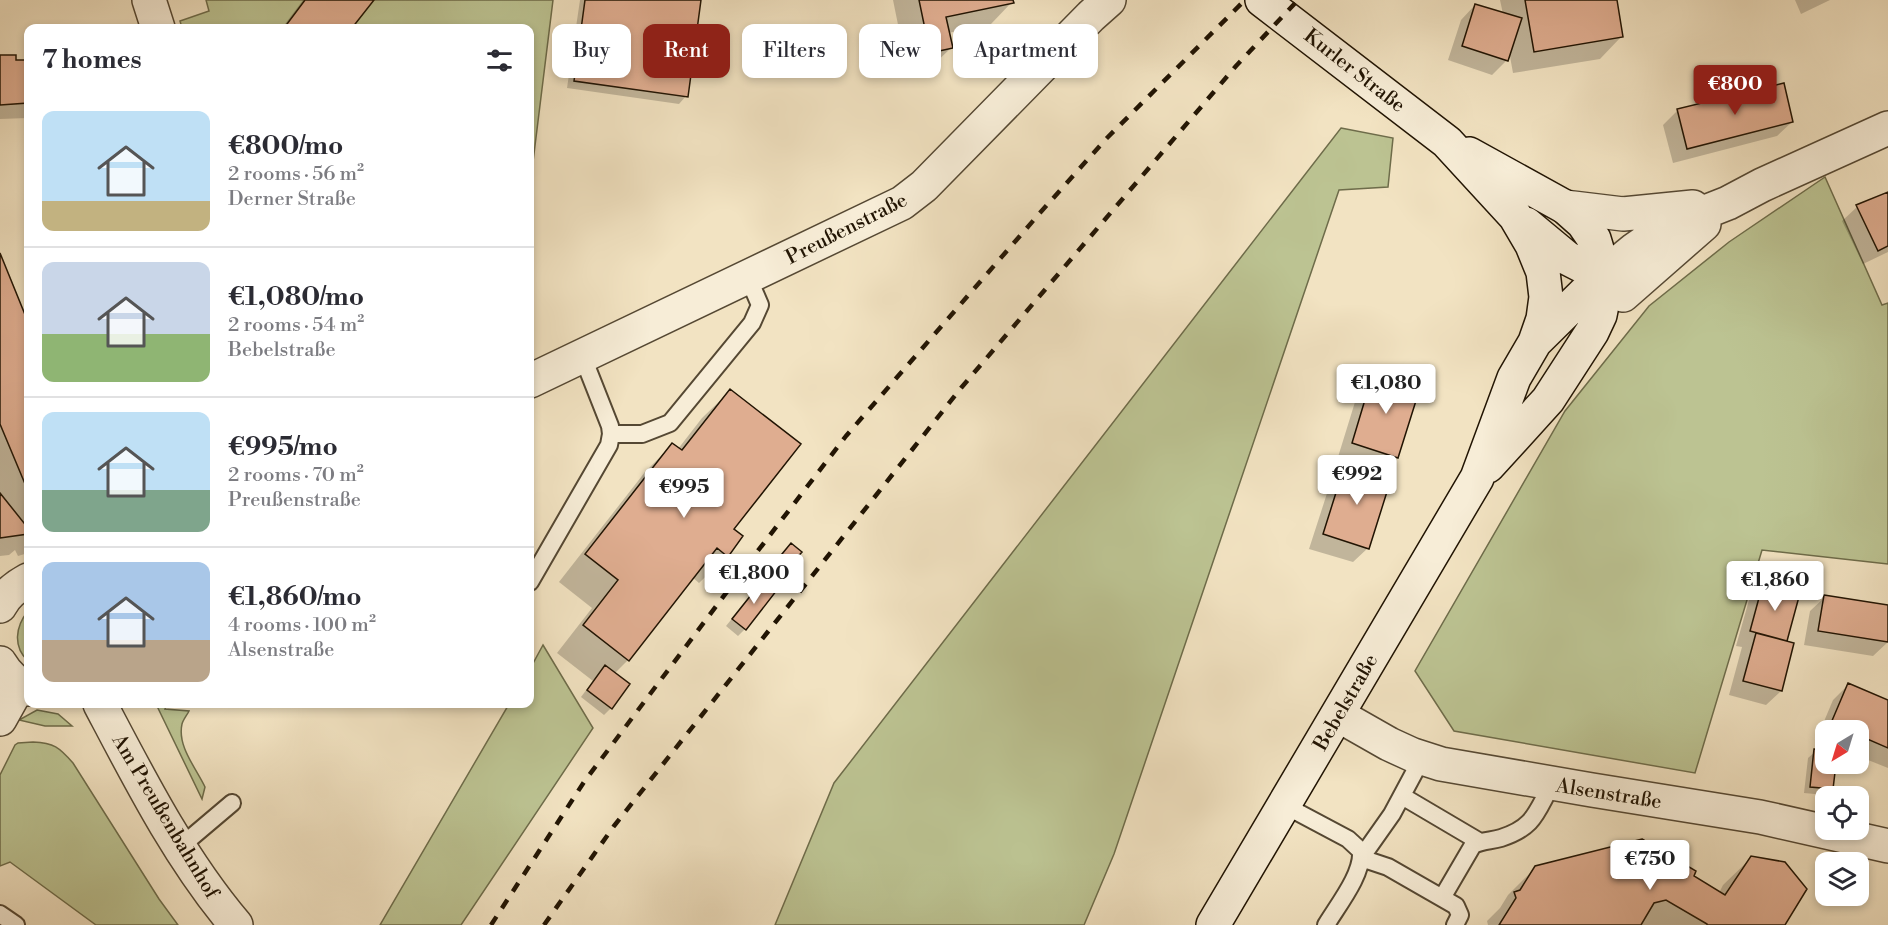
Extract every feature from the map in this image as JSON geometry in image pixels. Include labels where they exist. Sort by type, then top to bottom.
[{"type":"street","points":[[149,0],[157,24]]},
{"type":"street","name":"Preußenstraße","points":[[534,379],[902,203],[924,186],[1109,0]]},
{"type":"street","name":"Kurler Straße","points":[[1262,0],[1447,142],[1565,207],[1583,223],[1594,239],[1602,276]]},
{"type":"street","points":[[1534,342],[1602,276],[1667,227],[1728,203],[1761,185],[1888,128]]},
{"type":"street","name":"Kurler Straße","points":[[1447,142],[1515,216],[1532,245],[1543,272],[1546,297],[1543,319],[1534,342]]},
{"type":"street","points":[[1565,207],[1623,214],[1728,203]]},
{"type":"street","points":[[1600,315],[1728,203]]},
{"type":"street","points":[[1515,216],[1567,258],[1622,284],[1639,280]]},
{"type":"street","name":"Bebelstraße","points":[[1477,478],[1548,400],[1592,332],[1600,315],[1604,295],[1602,276]]},
{"type":"street","name":"Bebelstraße","points":[[1213,925],[1477,478],[1514,378],[1534,342]]},
{"type":"street","points":[[0,606],[3,599],[24,582]]},
{"type":"street","points":[[0,719],[16,679]]},
{"type":"street","name":"Am Preußenbahnhof","points":[[102,708],[180,847],[220,906],[236,925]]},
{"type":"street","name":"Alsenstraße","points":[[1338,715],[1389,744],[1441,764],[1760,817],[1888,846]]},
{"type":"lane","points":[[611,434],[642,434],[670,423],[752,323],[760,306],[747,277]]},
{"type":"lane","points":[[534,575],[609,445],[610,426],[582,355]]},
{"type":"lane","points":[[1326,925],[1355,876],[1361,858],[1392,814],[1422,758]]},
{"type":"lane","points":[[1442,898],[1473,845],[1517,832],[1530,823],[1552,783]]},
{"type":"lane","points":[[1402,796],[1480,842]]},
{"type":"lane","points":[[180,847],[232,803]]},
{"type":"lane","points":[[1284,805],[1348,839],[1361,850],[1361,858]]},
{"type":"lane","points":[[1361,858],[1388,867],[1456,906],[1460,915],[1455,925]]},
{"type":"lane","points":[[0,914],[16,925]]},
{"type":"green space","points":[[206,0],[553,0],[534,154],[534,24],[181,24],[180,21],[209,11]]},
{"type":"green space","points":[[1341,128],[1393,138],[1388,187],[1339,190],[1114,854],[1084,925],[775,925],[834,783]]},
{"type":"green space","points":[[1825,177],[1882,305],[1888,303],[1888,564],[1762,550],[1695,773],[1454,731],[1415,671],[1565,411],[1649,306],[1729,242]]},
{"type":"green space","points":[[24,617],[24,656],[18,643],[20,624]]},
{"type":"green space","points":[[543,645],[593,728],[461,925],[380,925],[507,708],[534,708],[534,662]]},
{"type":"green space","points":[[158,708],[189,711],[182,724],[182,740],[188,757],[205,787],[202,799]]},
{"type":"green space","points":[[37,710],[58,714],[72,726],[45,726],[19,720]]},
{"type":"green space","points":[[33,742],[56,747],[73,763],[159,899],[178,925],[96,925],[10,862],[0,866],[0,775],[15,745]]},
{"type":"building","points":[[305,0],[374,0],[355,24],[287,24]]},
{"type":"building","points":[[585,0],[701,0],[698,24],[643,24],[643,78],[691,78],[688,97],[574,81],[574,78],[631,78],[631,24],[582,24]]},
{"type":"building","points":[[919,0],[1013,0],[1014,3],[946,17],[953,48],[941,51],[941,24],[924,24]]},
{"type":"building","points":[[1525,0],[1617,0],[1623,37],[1534,52]]},
{"type":"building","points":[[1475,4],[1522,18],[1508,61],[1462,46]]},
{"type":"building","points":[[0,55],[16,55],[16,60],[24,60],[24,103],[0,105]]},
{"type":"building","points":[[1784,83],[1793,122],[1687,149],[1677,109]]},
{"type":"building","points":[[1888,192],[1888,246],[1878,251],[1856,205]]},
{"type":"building","points":[[0,253],[24,312],[24,481],[0,424]]},
{"type":"building","points":[[1373,373],[1420,388],[1398,458],[1352,443]]},
{"type":"building","points":[[730,389],[801,444],[734,529],[743,536],[728,557],[717,548],[629,661],[583,625],[618,580],[585,554],[672,443],[682,450]]},
{"type":"building","points":[[1345,464],[1391,479],[1369,549],[1323,534]]},
{"type":"building","points":[[0,493],[24,523],[24,535],[0,538]]},
{"type":"building","points":[[791,543],[802,552],[792,563],[782,554]]},
{"type":"building","points":[[763,580],[777,590],[746,630],[732,619]]},
{"type":"building","points":[[1763,583],[1800,593],[1787,641],[1750,631]]},
{"type":"building","points":[[1824,595],[1888,605],[1888,642],[1818,631]]},
{"type":"building","points":[[1756,633],[1794,643],[1782,691],[1743,681]]},
{"type":"building","points":[[605,665],[630,684],[612,709],[587,690]]},
{"type":"building","points":[[1848,683],[1888,700],[1888,748],[1869,740],[1869,720],[1832,720]]},
{"type":"building","points":[[1815,749],[1815,774],[1835,774],[1833,786],[1810,787]]},
{"type":"building","points":[[1642,839],[1696,871],[1694,876],[1725,895],[1751,856],[1785,862],[1807,889],[1785,925],[1707,925],[1666,900],[1654,903],[1641,925],[1499,925],[1516,898],[1514,892],[1520,890],[1535,866]]},
{"type":"railway","points":[[491,925],[584,782],[846,436],[1106,139],[1245,0]]},
{"type":"railway","points":[[544,925],[614,826],[961,388],[1236,66],[1298,0]]}]
